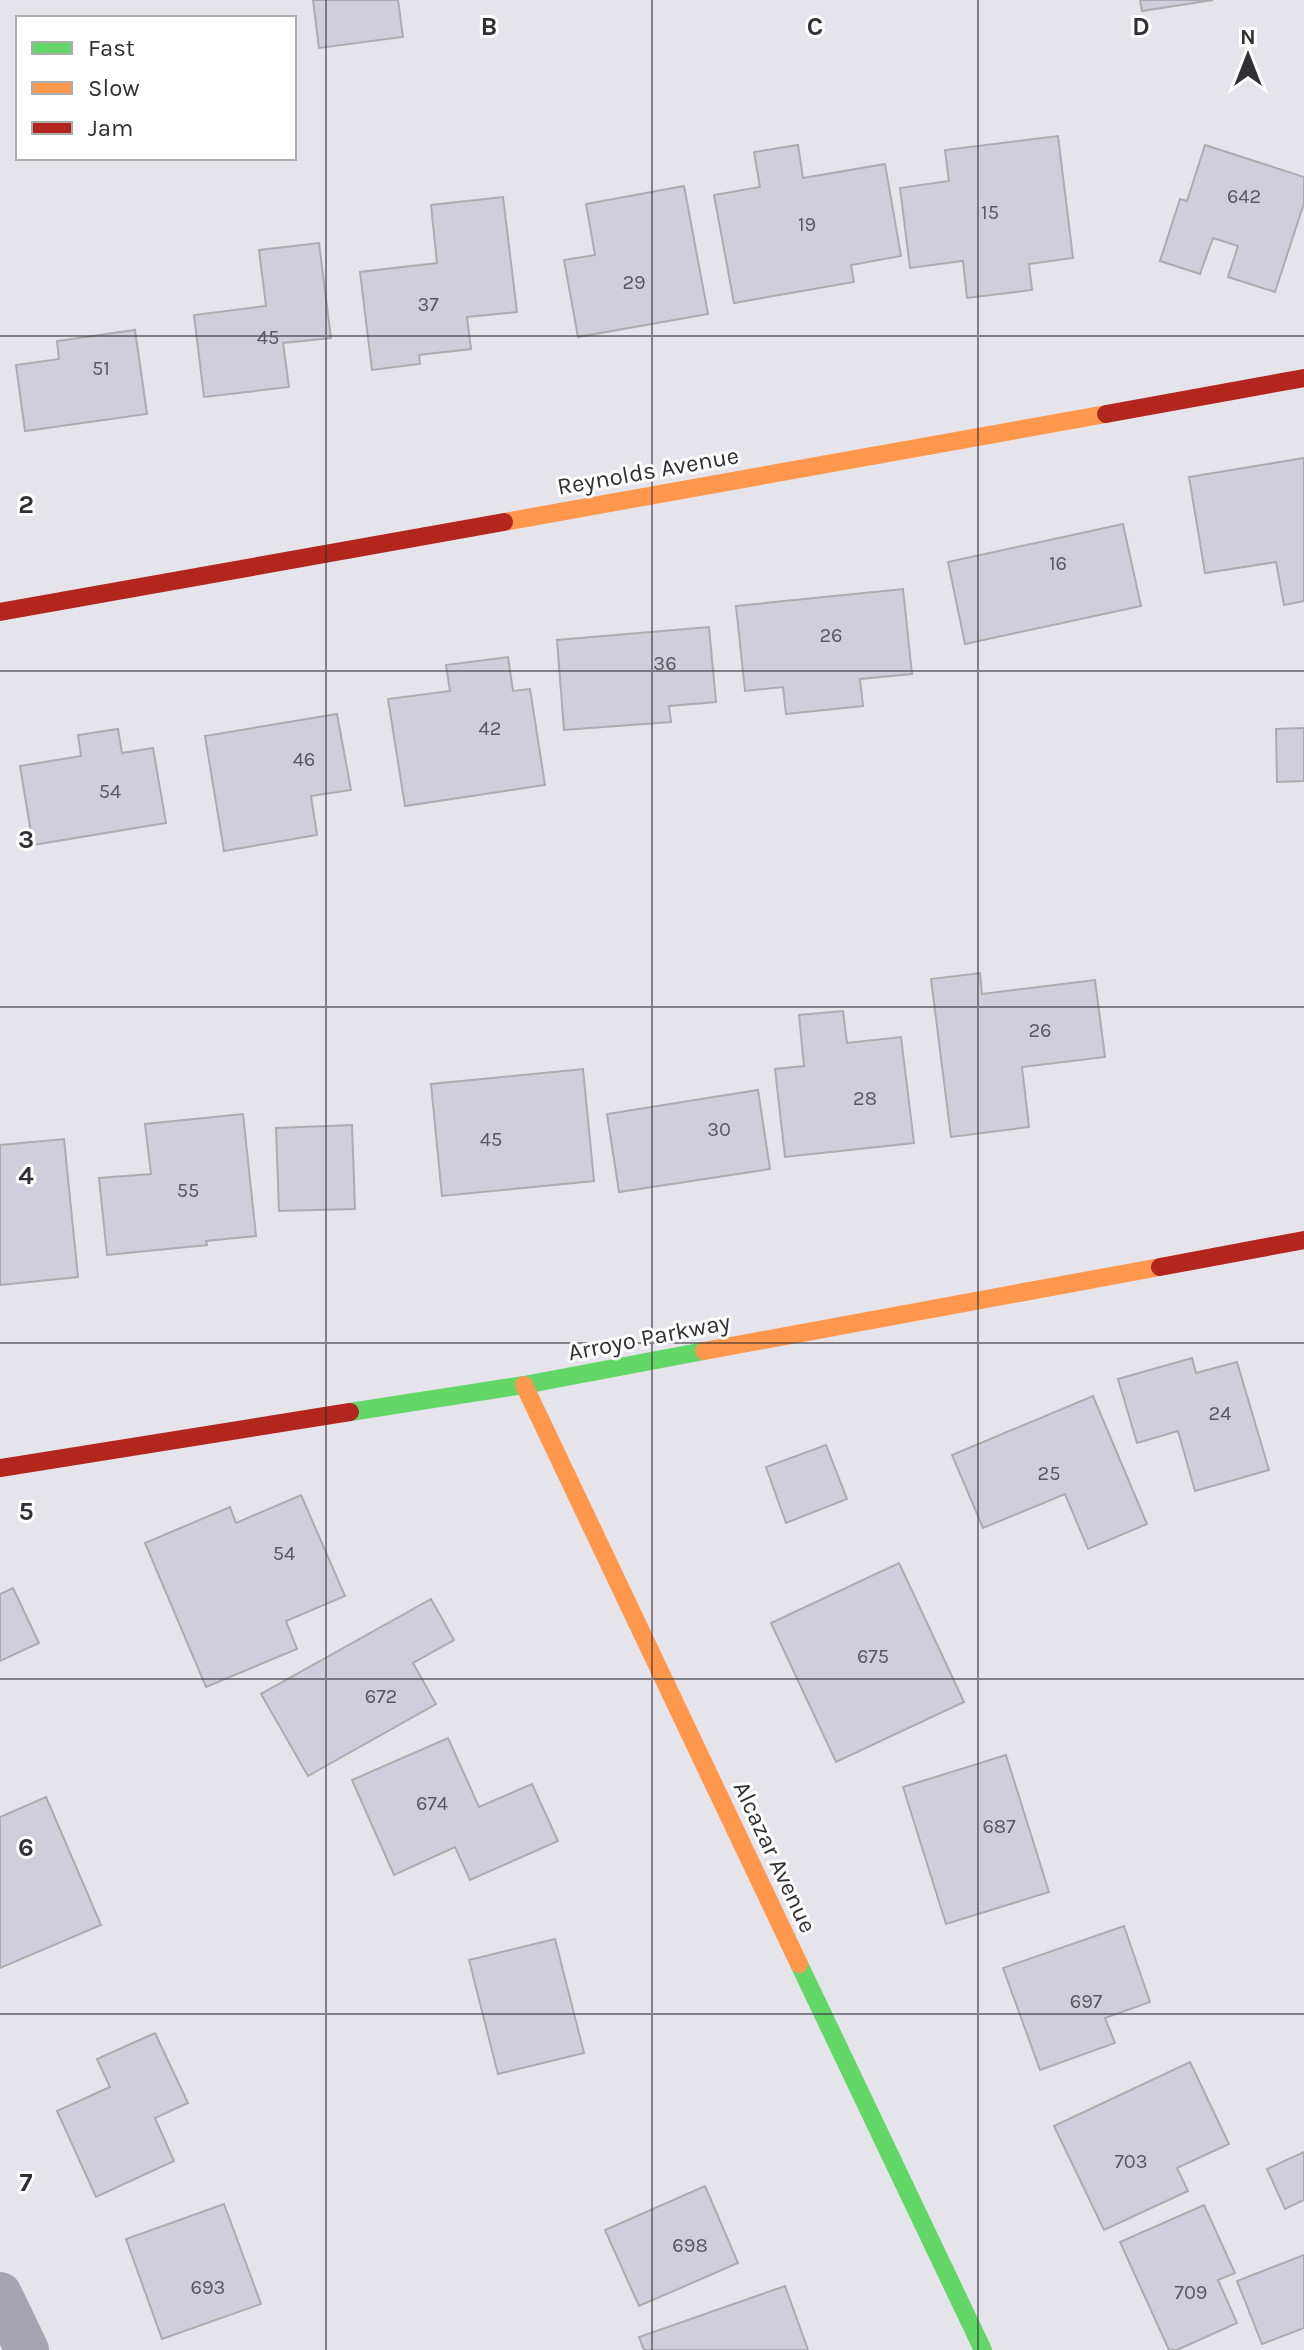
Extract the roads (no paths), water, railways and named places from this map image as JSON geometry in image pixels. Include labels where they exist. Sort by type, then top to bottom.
[{"type":"street","name":"Reynolds Avenue","points":[[0,612],[1304,378]]},
{"type":"street","name":"Arroyo Parkway","points":[[0,1468],[524,1385],[1304,1240]]},
{"type":"street","name":"Alcazar Avenue","points":[[524,1385],[983,2350]]},
{"type":"street","points":[[0,2294],[27,2350]]}]
